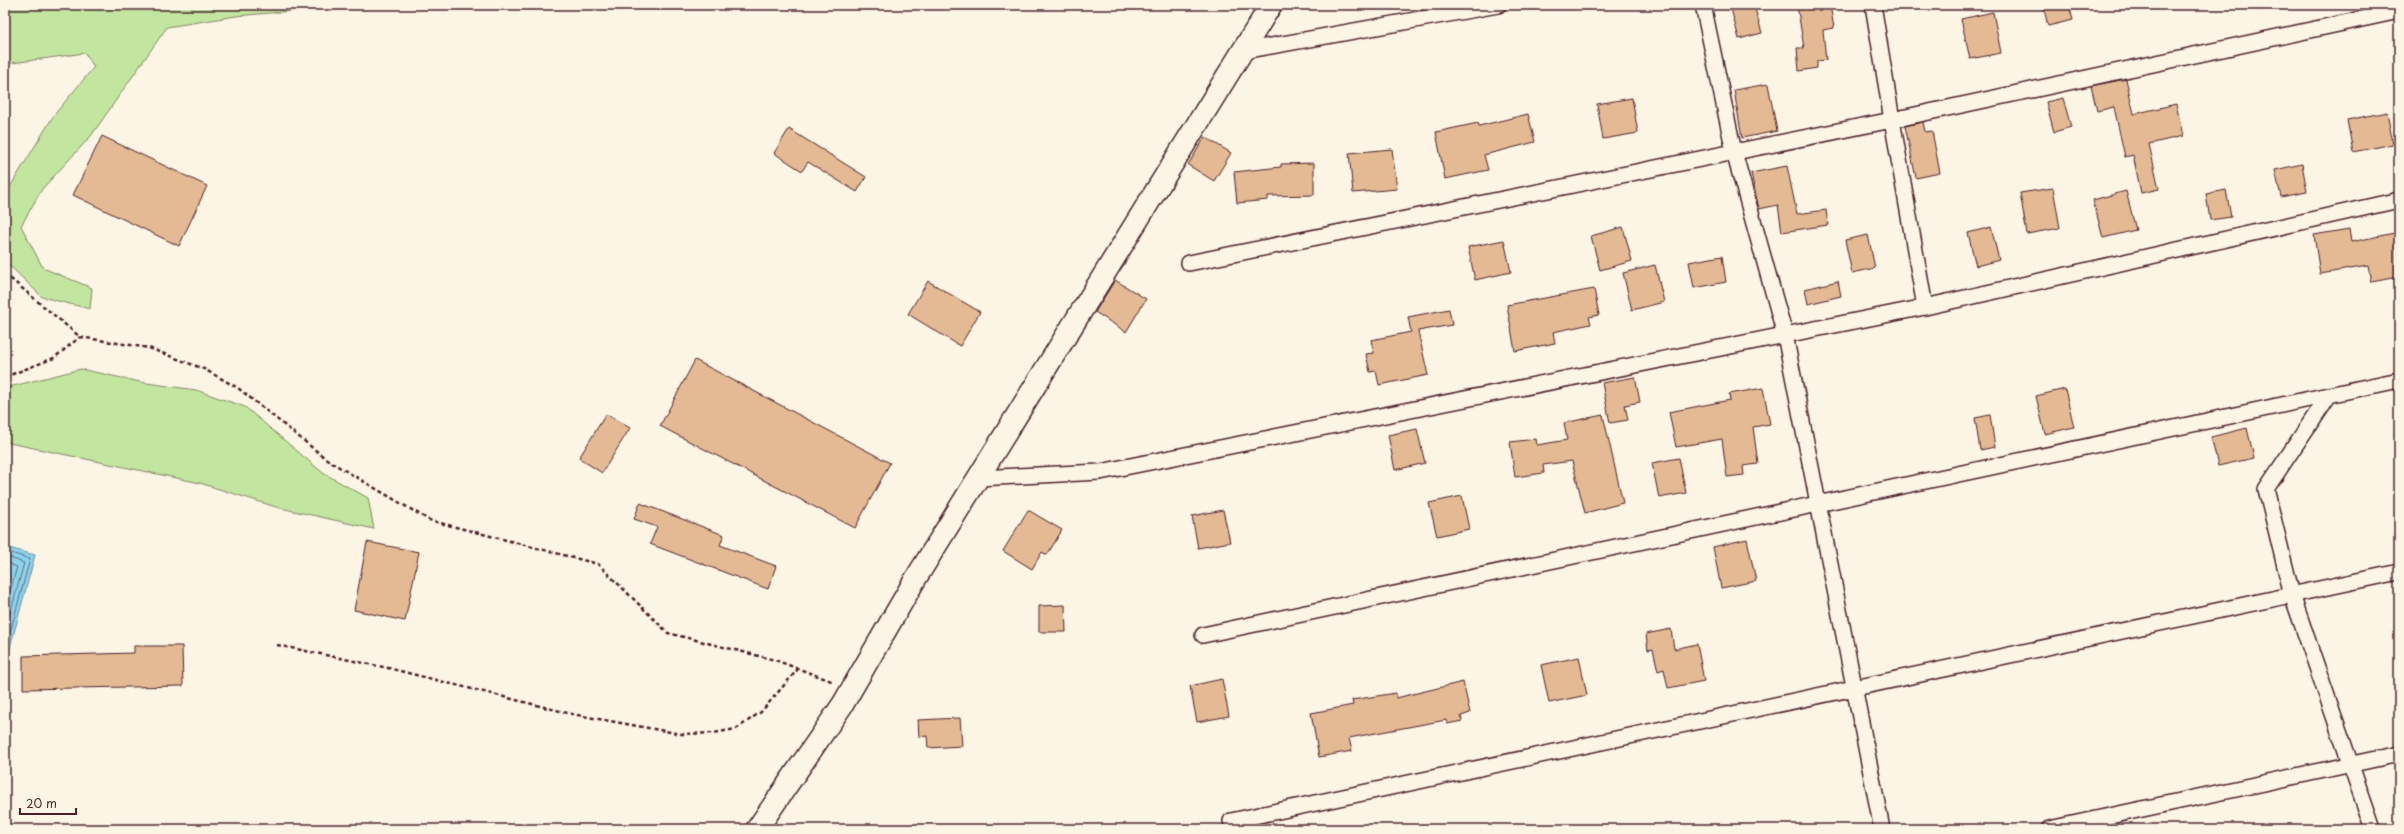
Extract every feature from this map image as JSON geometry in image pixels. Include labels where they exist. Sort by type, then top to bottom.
[{"type":"street","points":[[757,829],[851,689],[916,578],[1271,5]]},
{"type":"street","points":[[1242,51],[1498,5]]},
{"type":"street","points":[[1703,5],[1734,152],[1785,335],[1882,829]]},
{"type":"street","points":[[1873,5],[1925,307]]},
{"type":"street","points":[[1189,263],[1892,120],[2399,11]]},
{"type":"street","points":[[978,478],[1100,472],[1925,307],[2399,200]]},
{"type":"street","points":[[1203,635],[2399,380]]},
{"type":"street","points":[[2329,395],[2266,489],[2292,595],[2373,829]]},
{"type":"street","points":[[1235,829],[1231,821],[1854,690],[2399,572]]},
{"type":"street","points":[[2050,829],[2399,754]]},
{"type":"path","points":[[5,274],[80,337],[149,348],[204,369],[238,388],[329,461],[429,520],[598,564],[668,633],[775,660],[851,689]]},
{"type":"path","points":[[5,377],[54,358],[80,337]]},
{"type":"path","points":[[278,645],[388,668],[572,714],[681,734],[714,733],[736,730],[760,712],[798,669]]},
{"type":"green space","points":[[5,5],[322,5],[304,10],[236,16],[167,27],[91,136],[42,189],[21,226],[43,268],[92,288],[90,309],[42,297],[5,261],[5,195],[54,115],[94,67],[85,53],[5,64]]},
{"type":"green space","points":[[81,369],[140,382],[196,390],[245,407],[323,473],[368,498],[374,529],[276,507],[200,483],[5,442],[5,388]]},
{"type":"water","points":[[5,547],[35,555],[5,666]]},
{"type":"building","points":[[1730,5],[1754,5],[1762,33],[1739,39]]},
{"type":"building","points":[[1797,5],[1830,5],[1834,28],[1823,30],[1826,60],[1817,61],[1817,68],[1799,71],[1797,48],[1804,48]]},
{"type":"building","points":[[2043,5],[2069,5],[2073,20],[2048,26]]},
{"type":"building","points":[[1993,12],[2001,53],[1970,59],[1961,19]]},
{"type":"building","points":[[2126,79],[2134,114],[2176,104],[2183,136],[2149,144],[2159,189],[2141,193],[2133,155],[2125,157],[2114,107],[2097,111],[2091,86]]},
{"type":"building","points":[[1768,84],[1777,131],[1742,138],[1734,90]]},
{"type":"building","points":[[1632,98],[1638,133],[1603,139],[1597,104]]},
{"type":"building","points":[[2063,98],[2071,127],[2054,132],[2046,102]]},
{"type":"building","points":[[2387,112],[2393,144],[2353,152],[2347,120]]},
{"type":"building","points":[[1528,114],[1535,142],[1484,155],[1488,170],[1445,179],[1436,132],[1478,123],[1479,126]]},
{"type":"building","points":[[1923,122],[1925,132],[1932,131],[1940,173],[1916,178],[1905,126]]},
{"type":"building","points":[[789,129],[866,177],[857,192],[808,162],[802,171],[774,153]]},
{"type":"building","points":[[102,136],[207,186],[179,246],[73,195]]},
{"type":"building","points":[[1205,137],[1231,153],[1214,181],[1188,165]]},
{"type":"building","points":[[1392,149],[1397,189],[1353,193],[1349,153]]},
{"type":"building","points":[[1314,163],[1314,195],[1268,196],[1268,200],[1237,203],[1234,172],[1281,167],[1281,164]]},
{"type":"building","points":[[2302,164],[2307,192],[2281,197],[2275,170]]},
{"type":"building","points":[[1787,166],[1797,214],[1826,210],[1828,225],[1782,232],[1778,205],[1759,209],[1751,173]]},
{"type":"building","points":[[2053,188],[2060,228],[2027,234],[2020,193]]},
{"type":"building","points":[[2226,190],[2231,217],[2210,220],[2206,194]]},
{"type":"building","points":[[2126,191],[2136,230],[2103,238],[2093,200]]},
{"type":"building","points":[[1623,227],[1632,261],[1600,270],[1591,236]]},
{"type":"building","points":[[1991,227],[1999,260],[1976,266],[1968,233]]},
{"type":"building","points":[[2349,229],[2351,242],[2399,232],[2399,277],[2371,282],[2368,266],[2320,274],[2314,235]]},
{"type":"building","points":[[1868,235],[1875,268],[1852,273],[1845,240]]},
{"type":"building","points":[[1504,240],[1511,272],[1475,280],[1468,247]]},
{"type":"building","points":[[1722,256],[1726,282],[1694,288],[1689,262]]},
{"type":"building","points":[[1655,265],[1664,302],[1632,310],[1623,273]]},
{"type":"building","points":[[1115,280],[1146,299],[1126,332],[1095,312]]},
{"type":"building","points":[[928,281],[980,312],[960,346],[908,314]]},
{"type":"building","points":[[1838,281],[1841,296],[1808,304],[1805,289]]},
{"type":"building","points":[[1594,289],[1599,315],[1589,317],[1591,324],[1553,332],[1555,343],[1515,351],[1507,305]]},
{"type":"building","points":[[1449,309],[1452,325],[1418,331],[1428,375],[1379,385],[1376,371],[1370,372],[1366,354],[1374,353],[1371,340],[1411,332],[1408,317]]},
{"type":"building","points":[[695,360],[890,463],[855,528],[660,426]]},
{"type":"building","points":[[1635,377],[1640,402],[1625,405],[1628,420],[1610,423],[1602,383]]},
{"type":"building","points":[[1763,388],[1770,424],[1753,427],[1758,464],[1743,466],[1744,475],[1727,477],[1722,439],[1676,447],[1669,412],[1730,400],[1729,394]]},
{"type":"building","points":[[2065,389],[2074,427],[2045,434],[2036,396]]},
{"type":"building","points":[[606,414],[630,428],[602,473],[579,458]]},
{"type":"building","points":[[1603,415],[1623,503],[1585,513],[1572,461],[1543,465],[1544,473],[1515,477],[1510,442],[1536,439],[1537,445],[1567,440],[1564,423]]},
{"type":"building","points":[[1990,415],[1995,447],[1980,450],[1975,418]]},
{"type":"building","points":[[2247,428],[2254,458],[2218,466],[2211,437]]},
{"type":"building","points":[[1417,429],[1425,463],[1395,470],[1388,435]]},
{"type":"building","points":[[1679,458],[1686,493],[1659,498],[1652,463]]},
{"type":"building","points":[[1462,496],[1469,529],[1437,536],[1429,503]]},
{"type":"building","points":[[640,503],[724,535],[720,545],[776,566],[768,589],[650,544],[657,527],[634,519]]},
{"type":"building","points":[[1028,510],[1062,530],[1047,555],[1042,552],[1032,569],[1003,551]]},
{"type":"building","points":[[1223,510],[1230,542],[1198,548],[1192,516]]},
{"type":"building","points":[[1747,539],[1756,581],[1721,588],[1713,547]]},
{"type":"building","points":[[367,542],[419,552],[405,621],[354,610]]},
{"type":"building","points":[[1065,605],[1066,632],[1039,632],[1039,606]]},
{"type":"building","points":[[1671,629],[1674,649],[1697,644],[1704,681],[1668,688],[1664,669],[1658,671],[1653,649],[1648,650],[1646,634]]},
{"type":"building","points":[[134,646],[182,646],[183,686],[23,689],[23,656],[134,653]]},
{"type":"building","points":[[1579,657],[1587,695],[1549,703],[1541,665]]},
{"type":"building","points":[[1222,679],[1229,716],[1197,722],[1190,686]]},
{"type":"building","points":[[1463,682],[1470,713],[1461,716],[1462,721],[1447,724],[1446,720],[1349,738],[1352,751],[1319,757],[1311,713],[1353,705],[1352,700],[1396,693],[1396,698]]},
{"type":"building","points":[[960,718],[962,746],[928,748],[927,736],[919,737],[918,720]]}]
